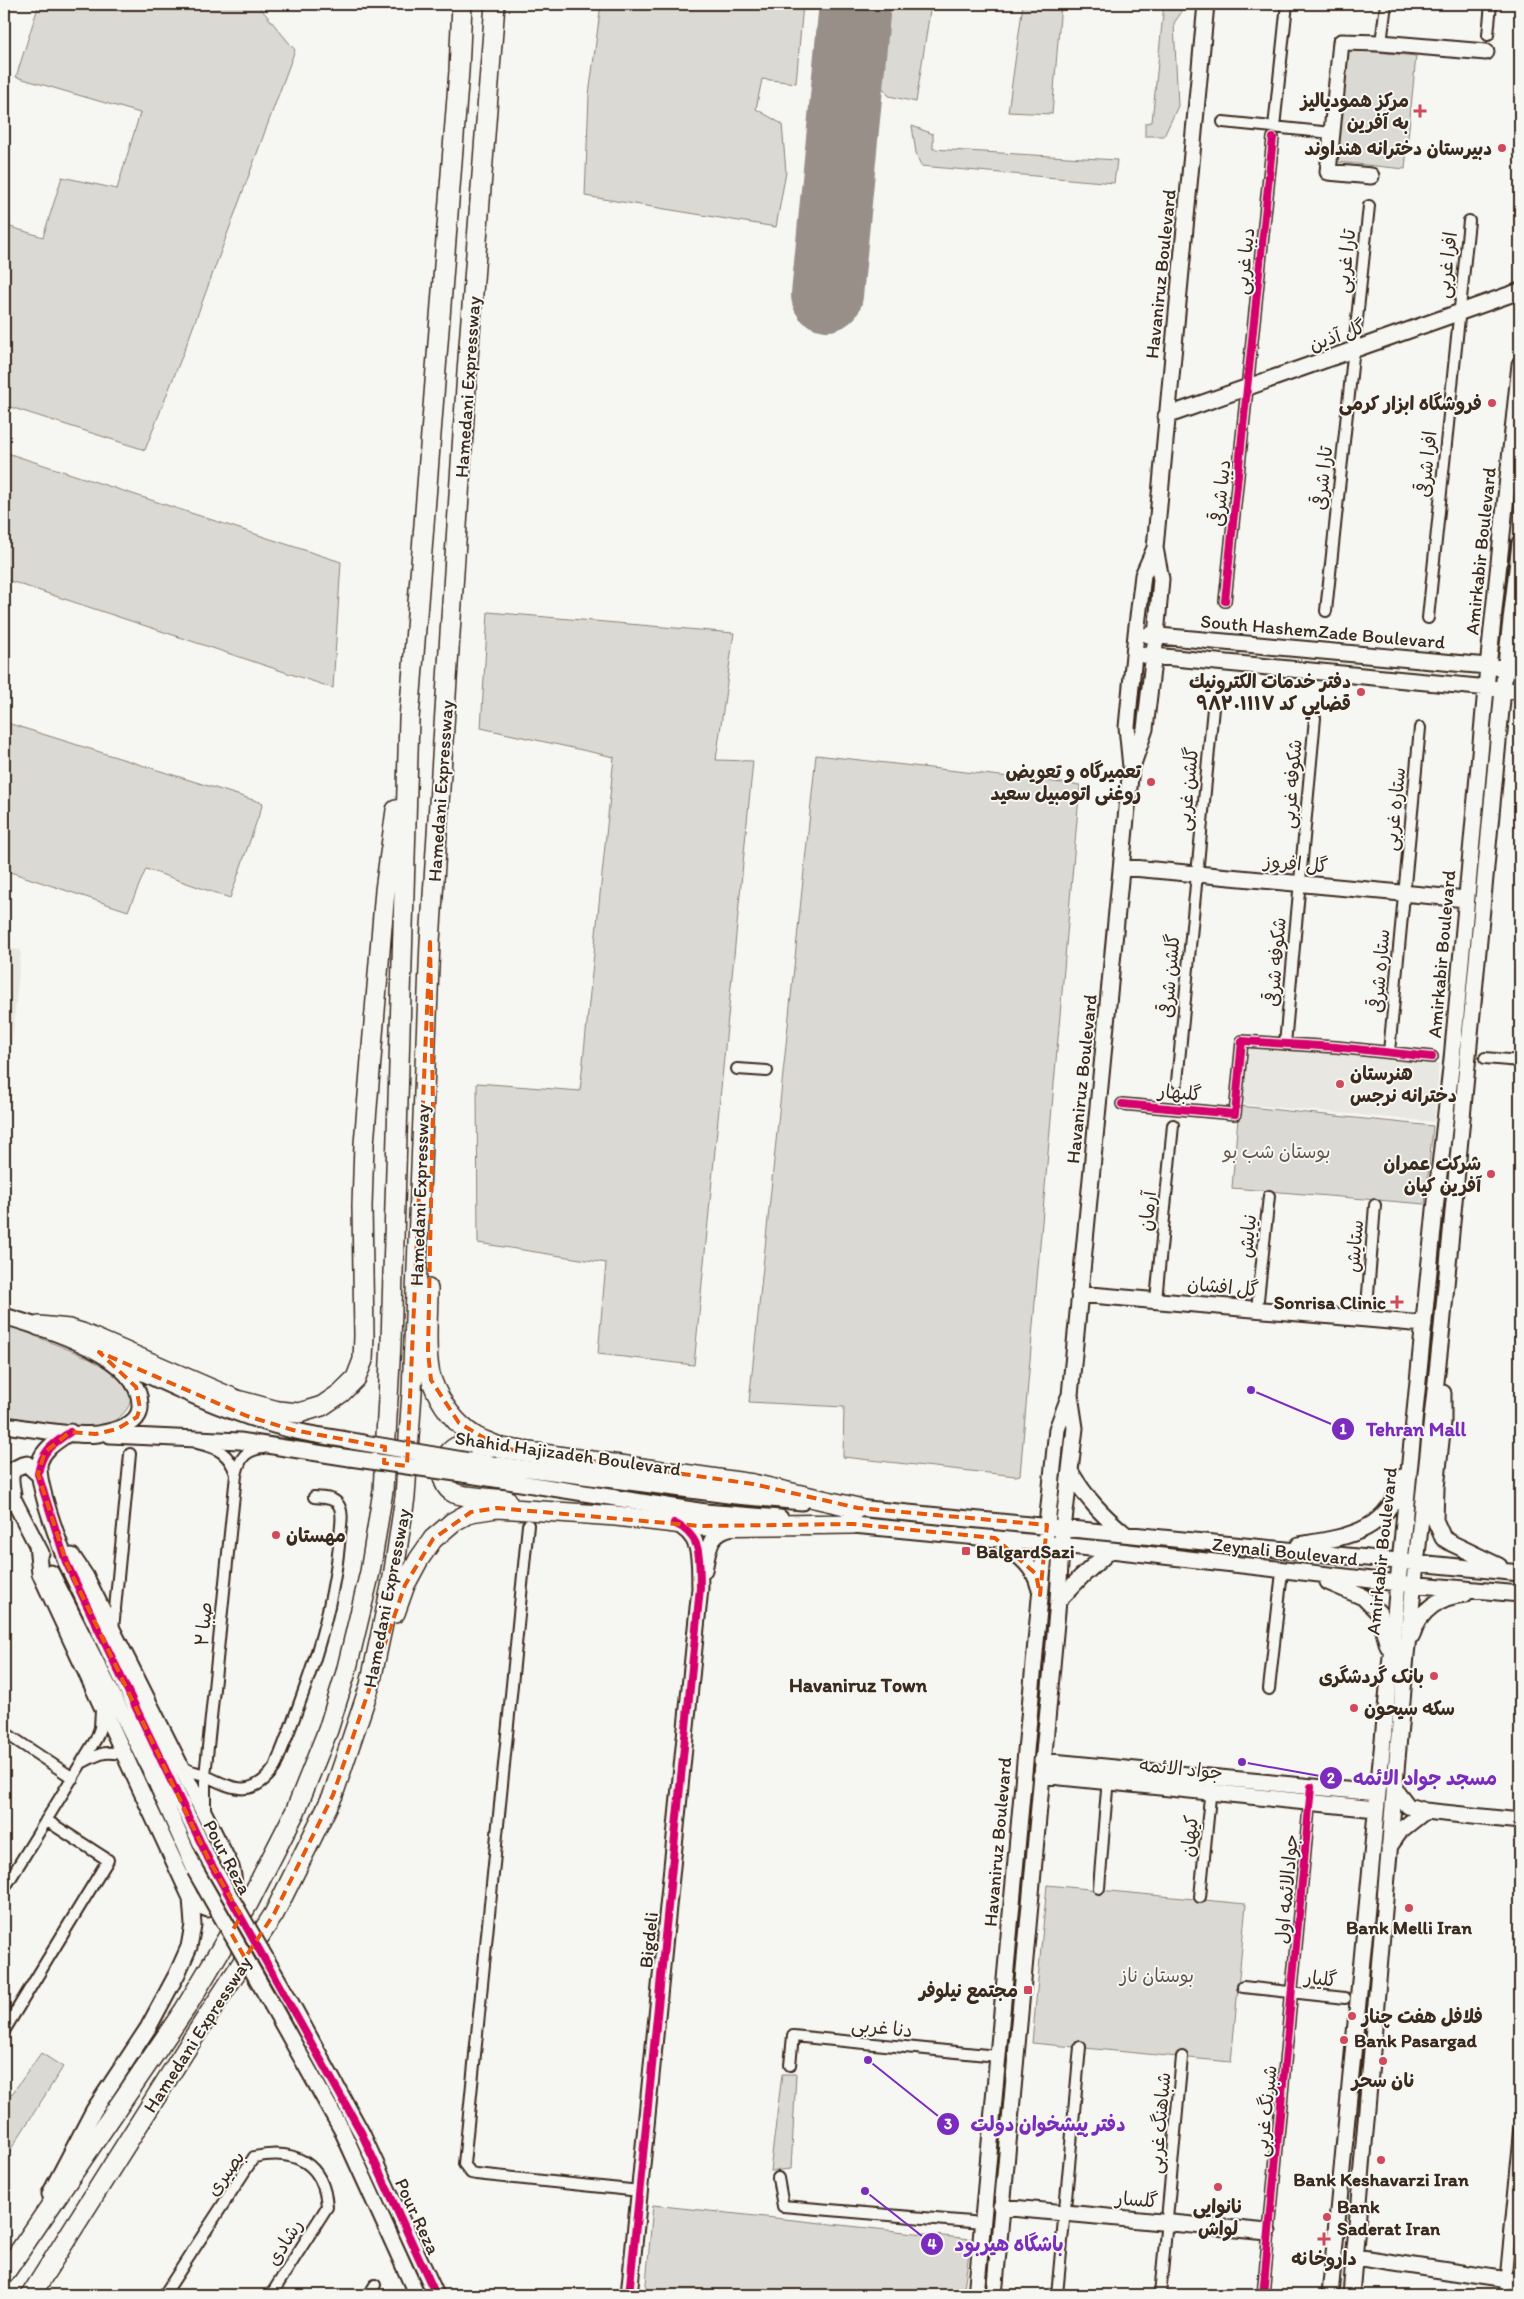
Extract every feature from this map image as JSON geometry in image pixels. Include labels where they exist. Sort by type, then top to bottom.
[{"type":"highway","name":"Hamedani Expressway","points":[[4,2274],[30,2232],[186,2009],[250,1902],[295,1812],[328,1730],[346,1672],[370,1572],[383,1490],[391,1343],[409,719],[459,71],[462,4]]},
{"type":"highway","name":"Hamedani Expressway","points":[[31,2295],[274,1914],[333,1796],[370,1685],[393,1576],[405,1497],[412,1392],[430,942],[467,372],[495,4]]},
{"type":"highway","points":[[39,1326],[69,1329],[82,1333],[237,1400],[278,1411],[300,1413],[322,1406],[341,1393],[356,1378],[363,1360],[362,1206],[369,1078],[385,890],[409,719]]},
{"type":"highway","points":[[430,942],[433,1104],[428,1315],[431,1380],[445,1407],[459,1424],[476,1437],[501,1448]]},
{"type":"highway","points":[[471,1445],[501,1448],[752,1484],[855,1516],[742,1526],[700,1526],[616,1516],[454,1493],[446,1485],[443,1476],[443,1466],[446,1457],[452,1449],[459,1446],[471,1445]]},
{"type":"highway","points":[[370,1685],[410,1576],[433,1539],[453,1522],[471,1512],[497,1508],[616,1516]]},
{"type":"main road","name":"Havaniruz Boulevard","points":[[994,2295],[1058,1601],[1061,1546],[1075,1428],[1070,1395],[1131,767],[1127,727],[1143,575],[1154,548],[1206,4]]},
{"type":"main road","points":[[1371,176],[1328,172],[1341,42],[1382,43],[1486,52]]},
{"type":"main road","name":"گل آذین","points":[[1166,416],[1520,291]]},
{"type":"main road","name":"Amirkabir Boulevard","points":[[1330,2295],[1412,1432],[1452,1059],[1488,666],[1520,364]]},
{"type":"main road","name":"Amirkabir Boulevard","points":[[1351,2295],[1406,1655],[1442,1327],[1504,689],[1513,669],[1520,543]]},
{"type":"main road","name":"Havaniruz Boulevard","points":[[1131,767],[1145,729],[1154,656],[1161,579],[1154,548]]},
{"type":"main road","name":"South HashemZade Boulevard","points":[[1136,634],[1513,669]]},
{"type":"main road","points":[[1134,654],[1520,691]]},
{"type":"main road","name":"گل افروز","points":[[1122,867],[1466,899]]},
{"type":"main road","name":"گل افشان","points":[[1079,1294],[1424,1324]]},
{"type":"main road","points":[[4,1316],[39,1326],[99,1352],[128,1376],[136,1387],[140,1408],[137,1417],[129,1425],[96,1434]]},
{"type":"main road","points":[[1442,1327],[1443,1422],[1436,1488],[1435,1520],[1443,1538],[1516,1572]]},
{"type":"main road","name":"Shahid Hajizadeh Boulevard","points":[[99,1352],[156,1379],[247,1416],[293,1430],[352,1441],[466,1468]]},
{"type":"main road","name":"Havaniruz Boulevard","points":[[976,2295],[1057,1429],[1070,1395]]},
{"type":"main road","name":"Shahid Hajizadeh Boulevard","points":[[4,1425],[96,1434],[240,1441],[350,1458],[736,1496],[995,1538],[1045,1544]]},
{"type":"main road","points":[[38,1474],[40,1462],[45,1452],[70,1432]]},
{"type":"main road","points":[[1281,1548],[1350,1535],[1370,1528],[1387,1511],[1400,1488],[1412,1432]]},
{"type":"main road","points":[[14,1500],[10,1478],[13,1471],[19,1466],[27,1464],[38,1474]]},
{"type":"main road","points":[[1070,1471],[1083,1494],[1100,1513],[1125,1534]]},
{"type":"main road","name":"Pour Reza","points":[[38,1474],[66,1562],[209,1860],[286,1994],[361,2132],[436,2295]]},
{"type":"main road","name":"Pour Reza","points":[[4,1481],[152,1771],[195,1870],[342,2130],[399,2251],[417,2295]]},
{"type":"main road","name":"Shahid Hajizadeh Boulevard","points":[[855,1516],[1047,1526]]},
{"type":"main road","points":[[674,1523],[686,1528],[694,1537],[698,1548],[700,1588]]},
{"type":"main road","points":[[700,1588],[712,1538],[718,1531],[742,1526]]},
{"type":"main road","name":"Zeynali Boulevard","points":[[1047,1526],[1516,1572]]},
{"type":"main road","points":[[57,1534],[86,1577],[231,1867],[235,1879],[233,1891],[222,1905],[208,1909],[200,1906],[191,1898]]},
{"type":"main road","points":[[995,1538],[1019,1556],[1036,1574],[1040,1595]]},
{"type":"main road","name":"Zeynali Boulevard","points":[[1045,1544],[1111,1550],[1276,1571],[1514,1594]]},
{"type":"main road","points":[[30,2232],[94,2110],[148,2028],[177,1974],[189,1947],[193,1925],[191,1898],[40,1573],[37,1545]]},
{"type":"main road","points":[[1058,1601],[1111,1550]]},
{"type":"main road","points":[[1276,1571],[1335,1583],[1363,1597],[1378,1613],[1391,1655]]},
{"type":"main road","name":"Bigdeli","points":[[629,2295],[700,1588]]},
{"type":"main road","points":[[1406,1655],[1414,1628],[1425,1611],[1441,1599],[1462,1594],[1514,1594]]},
{"type":"main road","name":"جواد الائمه","points":[[1042,1768],[1311,1794],[1377,1793]]},
{"type":"main road","points":[[1394,1788],[1408,1806],[1425,1811],[1520,1821]]},
{"type":"main road","name":"جواد الائمه","points":[[1311,1794],[1376,1809]]},
{"type":"main road","points":[[1388,1847],[1401,1830],[1425,1811]]},
{"type":"main road","name":"گلسار","points":[[1002,2206],[1268,2232]]},
{"type":"main road","points":[[1355,2258],[1510,2286]]},
{"type":"street","name":"دیبا غربی","points":[[1247,388],[1288,4]]},
{"type":"street","points":[[1382,43],[1386,4]]},
{"type":"street","points":[[1488,35],[1491,4]]},
{"type":"street","points":[[1223,122],[1274,132],[1332,133]]},
{"type":"street","name":"تارا غربی","points":[[1353,350],[1369,206]]},
{"type":"street","name":"افرا غربی","points":[[1458,313],[1469,221]]},
{"type":"street","name":"افرا شرقی","points":[[1428,618],[1458,313]]},
{"type":"street","name":"تارا شرقی","points":[[1326,611],[1353,350]]},
{"type":"street","name":"دیبا شرقی","points":[[1225,601],[1247,388]]},
{"type":"street","name":"گلشن غربی","points":[[1196,873],[1213,708]]},
{"type":"street","name":"شکوفه غربی","points":[[1300,883],[1315,718]]},
{"type":"street","name":"ستاره غربی","points":[[1403,893],[1420,728]]},
{"type":"street","name":"گلشن شرقی","points":[[1177,1082],[1196,873]]},
{"type":"street","name":"شکوفه شرقی","points":[[1285,1044],[1300,883]]},
{"type":"street","name":"ستاره شرقی","points":[[1389,1052],[1403,893]]},
{"type":"street","name":"گلبهار","points":[[1122,1104],[1235,1114],[1242,1041],[1285,1044]]},
{"type":"street","points":[[1285,1044],[1432,1057]]},
{"type":"street","points":[[1485,1058],[1520,1061]]},
{"type":"street","points":[[736,1069],[767,1071]]},
{"type":"street","name":"آرمان","points":[[1156,1300],[1173,1125]]},
{"type":"street","name":"نیایش","points":[[1257,1309],[1269,1196]]},
{"type":"street","name":"ستایش","points":[[1366,1319],[1375,1205]]},
{"type":"street","points":[[172,1437],[220,1451],[229,1457],[236,1475]]},
{"type":"street","name":"صبا ۲","points":[[206,1816],[204,1800],[205,1776],[236,1475],[243,1455],[251,1450],[279,1447]]},
{"type":"street","points":[[113,1630],[130,1454]]},
{"type":"street","points":[[180,1766],[214,1781],[241,1789],[255,1787],[266,1780],[275,1768],[318,1652],[330,1603],[339,1551],[340,1506],[334,1500],[314,1497]]},
{"type":"street","points":[[528,1525],[464,2164],[471,2173],[476,2174],[640,2191]]},
{"type":"street","points":[[1269,1689],[1276,1571]]},
{"type":"street","points":[[4,1889],[82,1763],[100,1728],[102,1717],[99,1698]]},
{"type":"street","points":[[4,1732],[73,1778]]},
{"type":"street","points":[[82,1763],[101,1752],[126,1755]]},
{"type":"street","points":[[1099,1888],[1108,1775]]},
{"type":"street","name":"کیهان","points":[[1200,1897],[1211,1785]]},
{"type":"street","name":"جوادالائمه اول","points":[[1293,1993],[1311,1794]]},
{"type":"street","points":[[4,2031],[108,1860],[46,1820]]},
{"type":"street","name":"گلیار","points":[[1243,1987],[1345,1998]]},
{"type":"street","name":"شبرنگ غربی","points":[[1263,2295],[1293,1993]]},
{"type":"street","name":"دنا غربی","points":[[790,2065],[793,2036],[997,2056]]},
{"type":"street","points":[[1057,2295],[1080,2047]]},
{"type":"street","name":"شباهنگ غربی","points":[[1160,2295],[1182,2057]]},
{"type":"street","points":[[1510,2286],[1520,2131]]},
{"type":"street","name":"بصیری","points":[[164,2295],[254,2158],[276,2154],[301,2159],[310,2166],[322,2184],[327,2207]]},
{"type":"street","points":[[778,2178],[783,2206],[982,2223]]},
{"type":"street","name":"رشادی","points":[[271,2295],[327,2207]]},
{"type":"street","points":[[369,2295],[375,2285]]},
{"type":"highlighted area","points":[[430,942],[433,1104],[428,1352],[431,1380],[459,1423],[501,1448],[753,1484],[858,1508],[1047,1525],[1040,1595],[1036,1574],[995,1538],[853,1524],[700,1526],[497,1508],[471,1512],[433,1539],[405,1585],[333,1795],[274,1914],[245,1958],[231,1933],[241,1916],[209,1860],[66,1562],[38,1474],[45,1452],[70,1432],[96,1434],[117,1429],[137,1417],[140,1408],[136,1387],[99,1352],[247,1416],[293,1430],[385,1447],[384,1463],[407,1466]]},
{"type":"shaded area","points":[[4,948],[21,950],[5,1114],[4,1114]]},
{"type":"shaded area","name":"هنرستان دخترانه نرجس","points":[[1247,1046],[1439,1064],[1434,1122],[1242,1104]]},
{"type":"green space","points":[[39,4],[257,4],[295,50],[186,346],[145,450],[4,405],[4,225],[43,237],[62,177],[117,189],[140,113],[16,77]]},
{"type":"green space","points":[[601,4],[803,4],[796,83],[762,79],[756,109],[782,124],[786,172],[776,227],[585,196],[589,95]]},
{"type":"green space","points":[[887,4],[931,4],[916,102],[889,96],[880,84]]},
{"type":"green space","points":[[1023,4],[1061,4],[1052,114],[1008,112]]},
{"type":"green space","points":[[1164,4],[1181,4],[1181,13],[1174,23],[1178,106],[1164,136],[1145,136],[1145,123],[1152,122]]},
{"type":"green space","points":[[1348,49],[1416,56],[1405,169],[1337,162]]},
{"type":"green space","points":[[912,126],[933,134],[933,149],[1117,160],[1114,183],[921,166],[916,153]]},
{"type":"green space","points":[[4,452],[341,562],[333,688],[4,579]]},
{"type":"green space","points":[[488,612],[734,633],[716,760],[753,761],[694,1365],[598,1354],[606,1263],[478,1243],[477,1083],[580,1091],[614,757],[481,728]]},
{"type":"green space","points":[[4,722],[263,803],[230,898],[146,869],[128,911],[4,870]]},
{"type":"green space","points":[[816,755],[1080,785],[1020,1475],[843,1457],[844,1407],[749,1402]]},
{"type":"green space","name":"بوستان شب بو","points":[[1239,1106],[1433,1126],[1425,1204],[1232,1188]]},
{"type":"green space","points":[[4,1324],[71,1350],[102,1366],[126,1386],[130,1397],[127,1409],[110,1423],[87,1428],[64,1427],[4,1417]]},
{"type":"green space","name":"بوستان ناز","points":[[1047,1885],[1246,1904],[1231,2062],[1032,2043]]},
{"type":"green space","points":[[41,2053],[63,2067],[4,2160],[4,2105]]},
{"type":"green space","points":[[782,2074],[796,2074],[791,2169],[770,2171]]},
{"type":"green space","points":[[653,2205],[971,2239],[963,2295],[645,2295]]},
{"type":"runway","points":[[827,295],[855,4]]},
{"type":"cycle path","points":[[1225,601],[1273,138]]},
{"type":"cycle path","points":[[1122,1104],[1235,1114],[1242,1041],[1336,1047],[1432,1057]]},
{"type":"cycle path","points":[[70,1432],[45,1454],[38,1474],[66,1562],[209,1860],[361,2132],[436,2295]]},
{"type":"cycle path","points":[[629,2295],[700,1588],[699,1558],[695,1542],[691,1535],[674,1523]]},
{"type":"cycle path","points":[[1263,2295],[1311,1787]]},
{"type":"place","name":"مرکز همودیالیز به آفرین","points":[[1420,111]]},
{"type":"place","name":"دبیرستان دخترانه هنداوند","points":[[1502,148]]},
{"type":"place","name":"فروشگاه ابزار کرمی","points":[[1492,403]]},
{"type":"place","name":"دفتر خدمات الكترونيك قضايي كد ٩٨٣٠١١١٧","points":[[1361,692]]},
{"type":"place","name":"تعمیرگاه و تعویض روغنی اتومبیل سعید","points":[[1151,782]]},
{"type":"place","name":"هنرستان دخترانه نرجس","points":[[1340,1084]]},
{"type":"place","name":"شرکت عمران آفرین کیان","points":[[1491,1174]]},
{"type":"place","name":"Sonrisa Clinic","points":[[1397,1302]]},
{"type":"place","name":"Tehran Mall","points":[[1251,1390]]},
{"type":"place","name":"مهستان","points":[[276,1535]]},
{"type":"place","name":"BalgardSazi","points":[[966,1551]]},
{"type":"place","name":"بانک گردشگری","points":[[1434,1676]]},
{"type":"place","name":"سکه سیحون","points":[[1354,1708]]},
{"type":"place","name":"مسجد جواد الائمه","points":[[1242,1762]]},
{"type":"place","name":"Bank Melli Iran","points":[[1409,1908]]},
{"type":"place","name":"مجتمع نیلوفر","points":[[1028,1990]]},
{"type":"place","name":"فلافل هفت چنار","points":[[1352,2016]]},
{"type":"place","name":"Bank Pasargad","points":[[1344,2040]]},
{"type":"place","name":"دفتر پیشخوان دولت","points":[[868,2060]]},
{"type":"place","name":"نان سحر","points":[[1383,2061]]},
{"type":"place","name":"Bank Keshavarzi Iran","points":[[1381,2160]]},
{"type":"place","name":"نانوایی لواش","points":[[1218,2187]]},
{"type":"place","name":"باشگاه هیربود","points":[[865,2191]]},
{"type":"place","name":"Bank Saderat Iran","points":[[1327,2217]]},
{"type":"place","name":"داروخانه","points":[[1324,2239]]},
{"type":"district","name":"Havaniruz Town","points":[[858,1685]]}]
